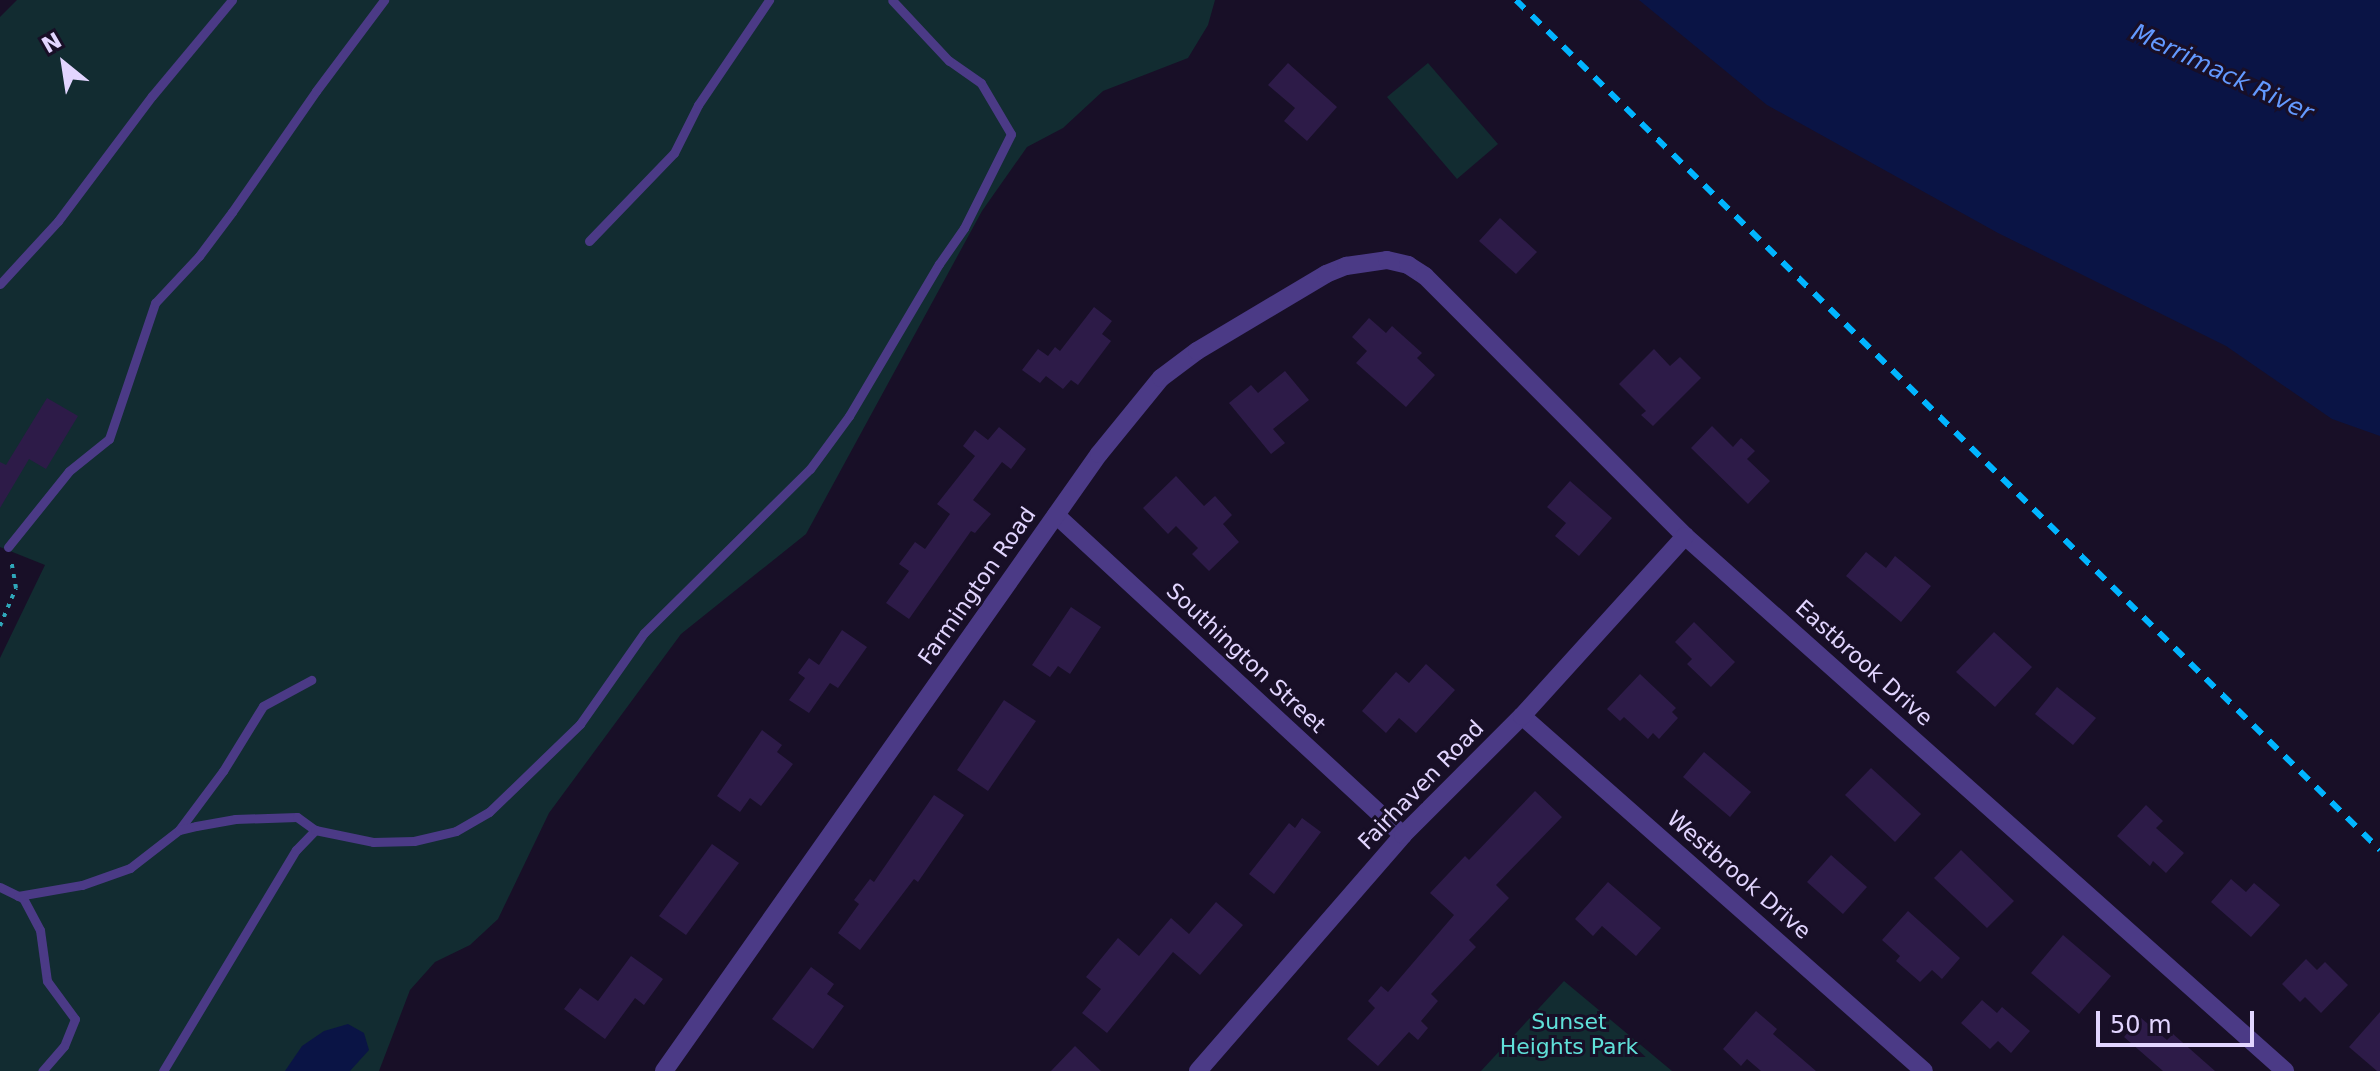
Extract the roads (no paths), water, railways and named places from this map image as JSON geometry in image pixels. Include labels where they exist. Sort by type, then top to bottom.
[{"type":"street","name":"Farmington Road","points":[[664,1071],[1099,454],[1161,378],[1177,364],[1326,274],[1346,266],[1387,260],[1408,265],[1425,276]]},
{"type":"street","name":"Eastbrook Drive","points":[[1425,276],[1685,536],[2285,1071]]},
{"type":"street","name":"Southington Street","points":[[1056,515],[1403,835]]},
{"type":"street","name":"Fairhaven Road","points":[[1198,1071],[1403,835],[1522,716],[1685,536]]},
{"type":"street","name":"Westbrook Drive","points":[[1522,716],[1924,1071]]},
{"type":"lane","points":[[0,284],[58,221],[202,33],[232,0]]},
{"type":"lane","points":[[8,547],[69,471],[109,439],[155,303],[199,256],[384,0]]},
{"type":"lane","points":[[589,241],[674,153],[698,105],[769,0]]},
{"type":"lane","points":[[179,830],[235,819],[297,817],[315,830],[373,842],[414,841],[456,831],[489,812],[580,724],[644,633],[810,469],[849,416],[939,264],[964,228],[1011,134],[981,83],[927,40],[892,0]]},
{"type":"lane","points":[[18,896],[82,885],[130,868],[179,830],[223,771],[263,706],[311,680]]},
{"type":"lane","points":[[163,1071],[279,876],[315,830]]},
{"type":"lane","points":[[0,887],[23,898],[40,930],[47,981],[75,1019],[64,1046],[42,1071]]},
{"type":"water","name":"Merrimack River","points":[[1639,0],[2380,0],[2380,436],[2332,419],[2226,346],[1998,233],[1767,105]]},
{"type":"water","points":[[348,1024],[364,1033],[369,1050],[350,1071],[285,1071],[302,1046],[324,1031]]},
{"type":"railway","points":[[1516,0],[2380,850]]},
{"type":"park label","name":"Sunset Heights Park","points":[[1569,1034]]}]
